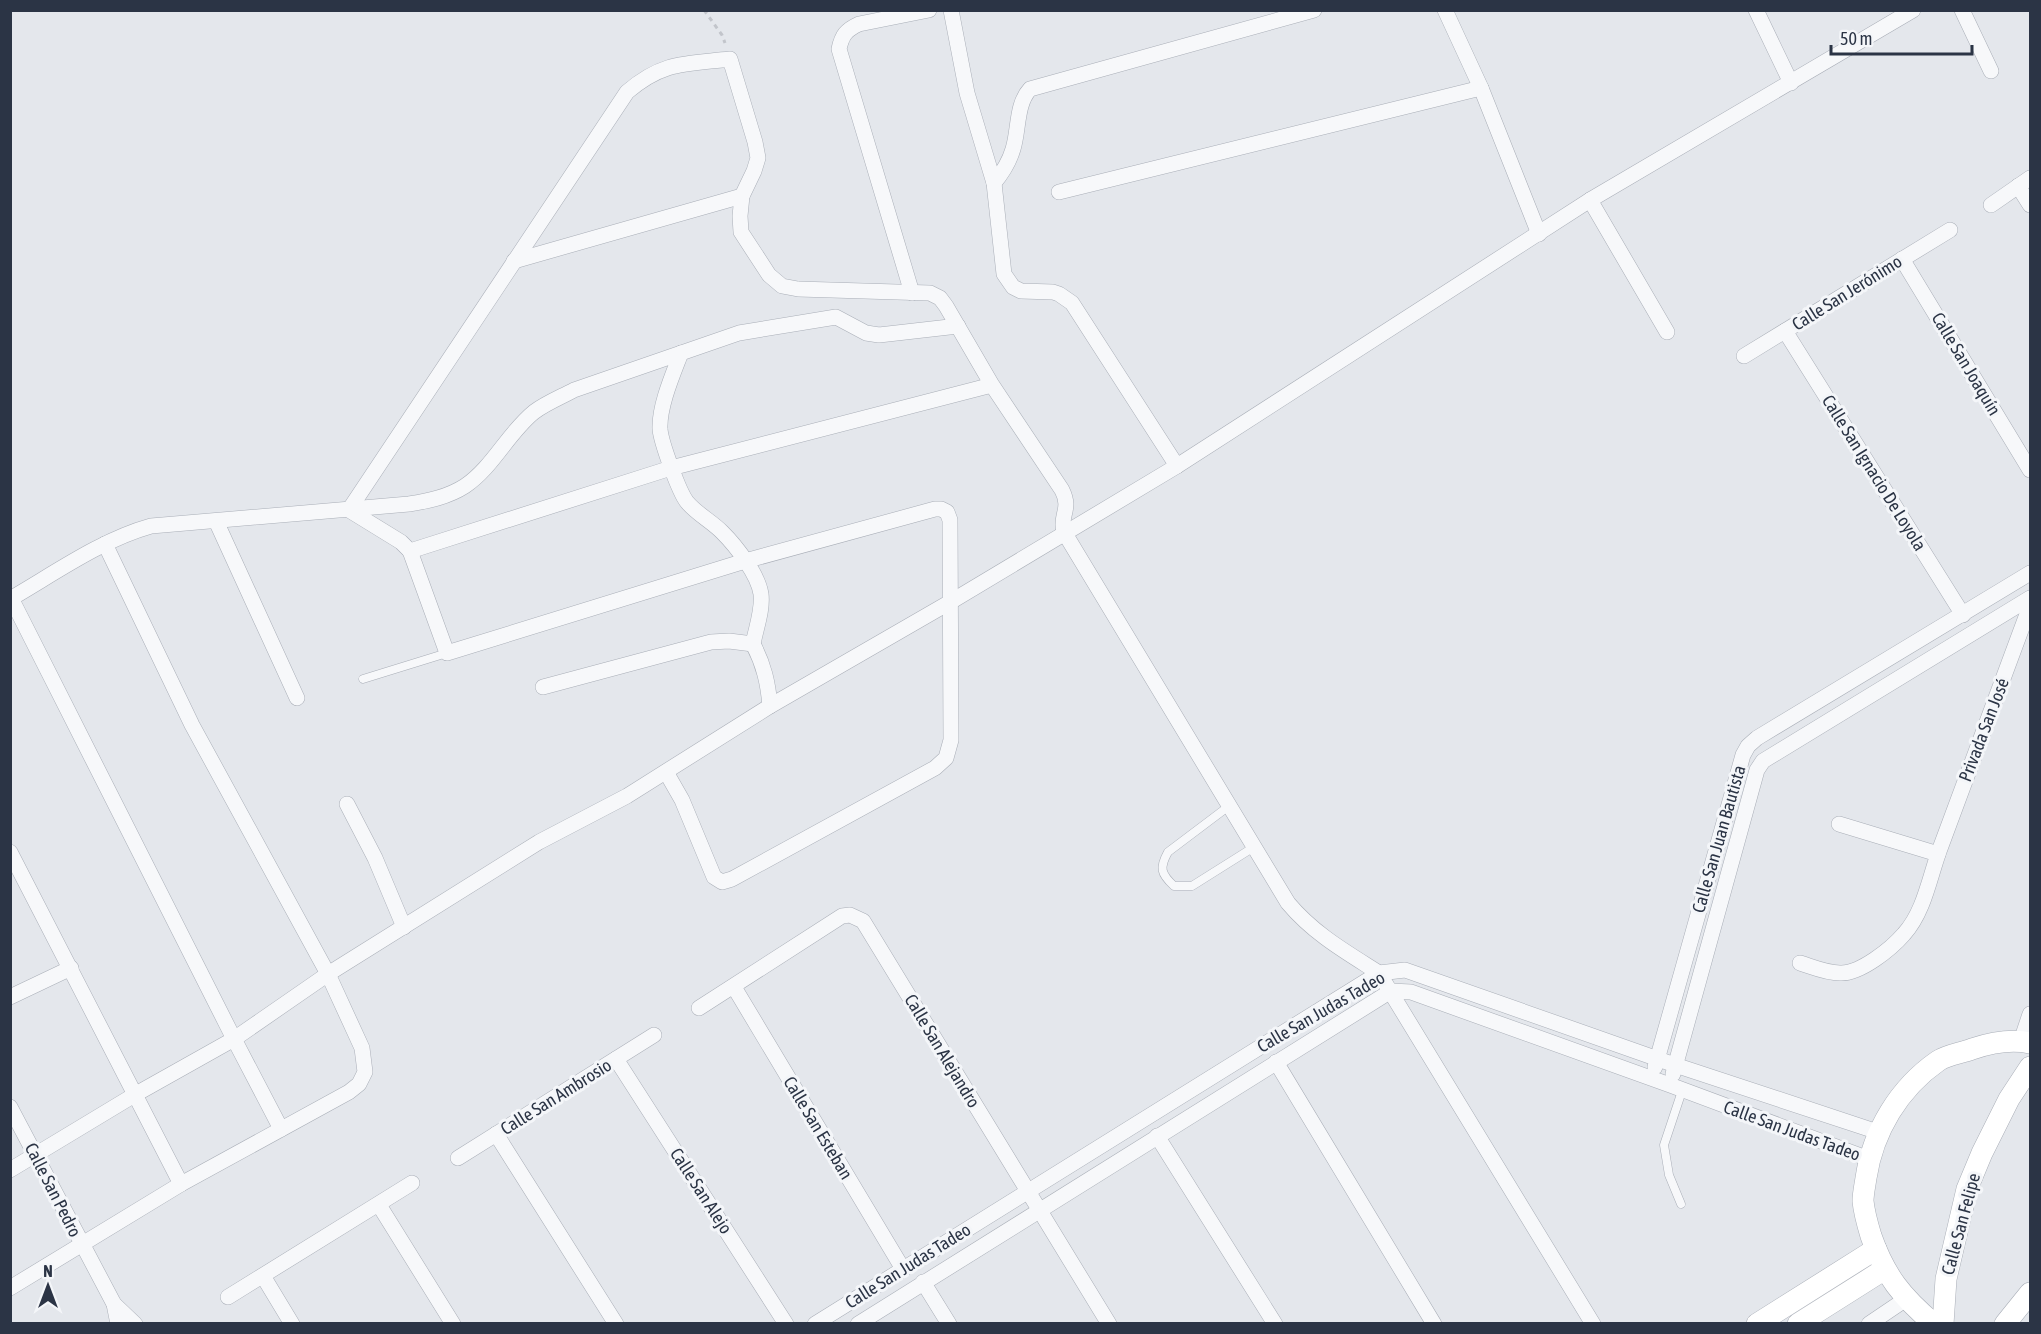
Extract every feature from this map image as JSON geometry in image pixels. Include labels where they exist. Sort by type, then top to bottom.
[{"type":"main road","points":[[1918,1314],[1893,1283],[1885,1269],[1869,1228],[1863,1200],[1869,1160],[1878,1132],[1905,1090],[1939,1060],[1985,1045],[2026,1042]]},
{"type":"main road","name":"Calle San Felipe","points":[[1942,1323],[1946,1279],[1967,1189],[2009,1099],[2031,1067]]},
{"type":"main road","points":[[1757,1323],[1876,1249]]},
{"type":"main road","points":[[1798,1323],[1885,1269]]},
{"type":"main road","points":[[2005,1323],[2031,1293]]},
{"type":"street","points":[[912,293],[839,49],[842,36],[848,29],[859,24],[929,10]]},
{"type":"street","points":[[951,10],[967,93],[994,183],[1004,274],[1013,288],[1021,291],[1059,294],[1072,303],[1177,466]]},
{"type":"street","points":[[994,183],[1010,158],[1023,97],[1030,89],[1314,10]]},
{"type":"street","points":[[1445,10],[1481,88],[1539,234]]},
{"type":"street","points":[[1756,10],[1791,83]]},
{"type":"street","points":[[1962,10],[1991,71]]},
{"type":"street","points":[[10,1170],[136,1094],[234,1039],[328,974],[539,842],[627,796],[770,706],[952,601],[1177,466],[1590,201],[1905,13]]},
{"type":"street","points":[[349,510],[627,92],[641,80],[661,69],[730,59],[758,158],[742,196],[741,232],[770,275],[782,286],[798,289],[930,293],[940,298],[992,385],[1062,490],[1067,508],[1062,524],[1064,532],[1288,903],[1304,922],[1379,973],[1593,1323]]},
{"type":"street","points":[[1059,192],[1481,88]]},
{"type":"street","points":[[1991,205],[2024,182],[2031,205]]},
{"type":"street","points":[[514,261],[742,196]]},
{"type":"street","points":[[1590,201],[1667,332]]},
{"type":"street","name":"Calle San Jerónimo","points":[[1744,356],[1950,230]]},
{"type":"street","name":"Calle San Joaquín","points":[[1902,259],[2031,470]]},
{"type":"street","points":[[281,1129],[11,598],[105,544],[151,525],[408,504],[450,494],[466,485],[484,468],[533,412],[543,406],[574,390],[739,333],[823,317],[836,317],[866,333],[879,335],[958,326]]},
{"type":"street","name":"Calle San Ignacio De Loyola","points":[[1785,331],[1963,615]]},
{"type":"street","points":[[681,353],[664,404],[660,429],[671,468],[685,500],[722,532],[756,578],[761,595],[760,614],[753,644],[768,680],[770,706]]},
{"type":"street","points":[[410,551],[671,468],[992,385]]},
{"type":"street","points":[[349,510],[400,542],[410,551],[447,653],[745,561],[941,509],[947,512],[950,520],[952,601],[951,740],[946,758],[935,768],[732,879],[722,882],[714,877],[682,800],[666,772]]},
{"type":"street","points":[[216,521],[297,698]]},
{"type":"street","points":[[10,1288],[181,1184],[349,1092],[359,1084],[365,1072],[362,1048],[328,974],[192,725],[105,544]]},
{"type":"street","name":"Calle San Juan Bautista","points":[[1652,1079],[1743,754],[1748,746],[1756,738],[2031,573]]},
{"type":"street","name":"Calle San Juan Bautista","points":[[1676,1088],[1675,1065],[1757,770],[1763,761],[2031,598]]},
{"type":"street","name":"Privada San José","points":[[1800,963],[1827,972],[1842,974],[1855,971],[1892,945],[1905,933],[1917,915],[2031,606]]},
{"type":"street","points":[[543,687],[711,642],[729,641],[753,644]]},
{"type":"street","points":[[347,804],[375,858],[404,927]]},
{"type":"street","points":[[1839,824],[1938,854]]},
{"type":"street","points":[[10,852],[181,1184]]},
{"type":"street","name":"Calle San Alejandro","points":[[734,987],[842,916],[850,915],[860,919],[1028,1192]]},
{"type":"street","points":[[10,997],[71,968]]},
{"type":"street","name":"Calle San Judas Tadeo","points":[[815,1323],[1379,973],[1405,970],[1675,1065],[1878,1132]]},
{"type":"street","points":[[699,1008],[734,987]]},
{"type":"street","name":"Calle San Esteban","points":[[734,987],[903,1269]]},
{"type":"street","name":"Calle San Judas Tadeo","points":[[858,1323],[1391,991],[1411,992],[1869,1160]]},
{"type":"street","points":[[2026,1042],[2031,1014]]},
{"type":"street","name":"Calle San Ambrosio","points":[[458,1158],[654,1035]]},
{"type":"street","name":"Calle San Alejo","points":[[616,1059],[786,1323]]},
{"type":"street","points":[[1276,1062],[1434,1323]]},
{"type":"street","name":"Calle San Pedro","points":[[10,1107],[114,1304],[118,1323]]},
{"type":"street","points":[[496,1134],[616,1323]]},
{"type":"street","points":[[1157,1136],[1275,1323]]},
{"type":"street","points":[[228,1297],[412,1183]]},
{"type":"street","points":[[1028,1192],[1109,1323]]},
{"type":"street","points":[[379,1205],[453,1323]]},
{"type":"street","points":[[263,1276],[292,1323]]},
{"type":"street","points":[[923,1282],[949,1323]]},
{"type":"street","name":"Calle San Pedro","points":[[114,1304],[135,1323]]},
{"type":"street","points":[[1869,1323],[1918,1314]]},
{"type":"lane","points":[[363,679],[447,653]]},
{"type":"lane","points":[[1229,806],[1168,852],[1162,863],[1164,877],[1174,886],[1192,886],[1254,847]]},
{"type":"lane","points":[[1676,1088],[1664,1145],[1669,1175],[1682,1204]]},
{"type":"path","points":[[704,10],[722,34],[730,59]]}]
